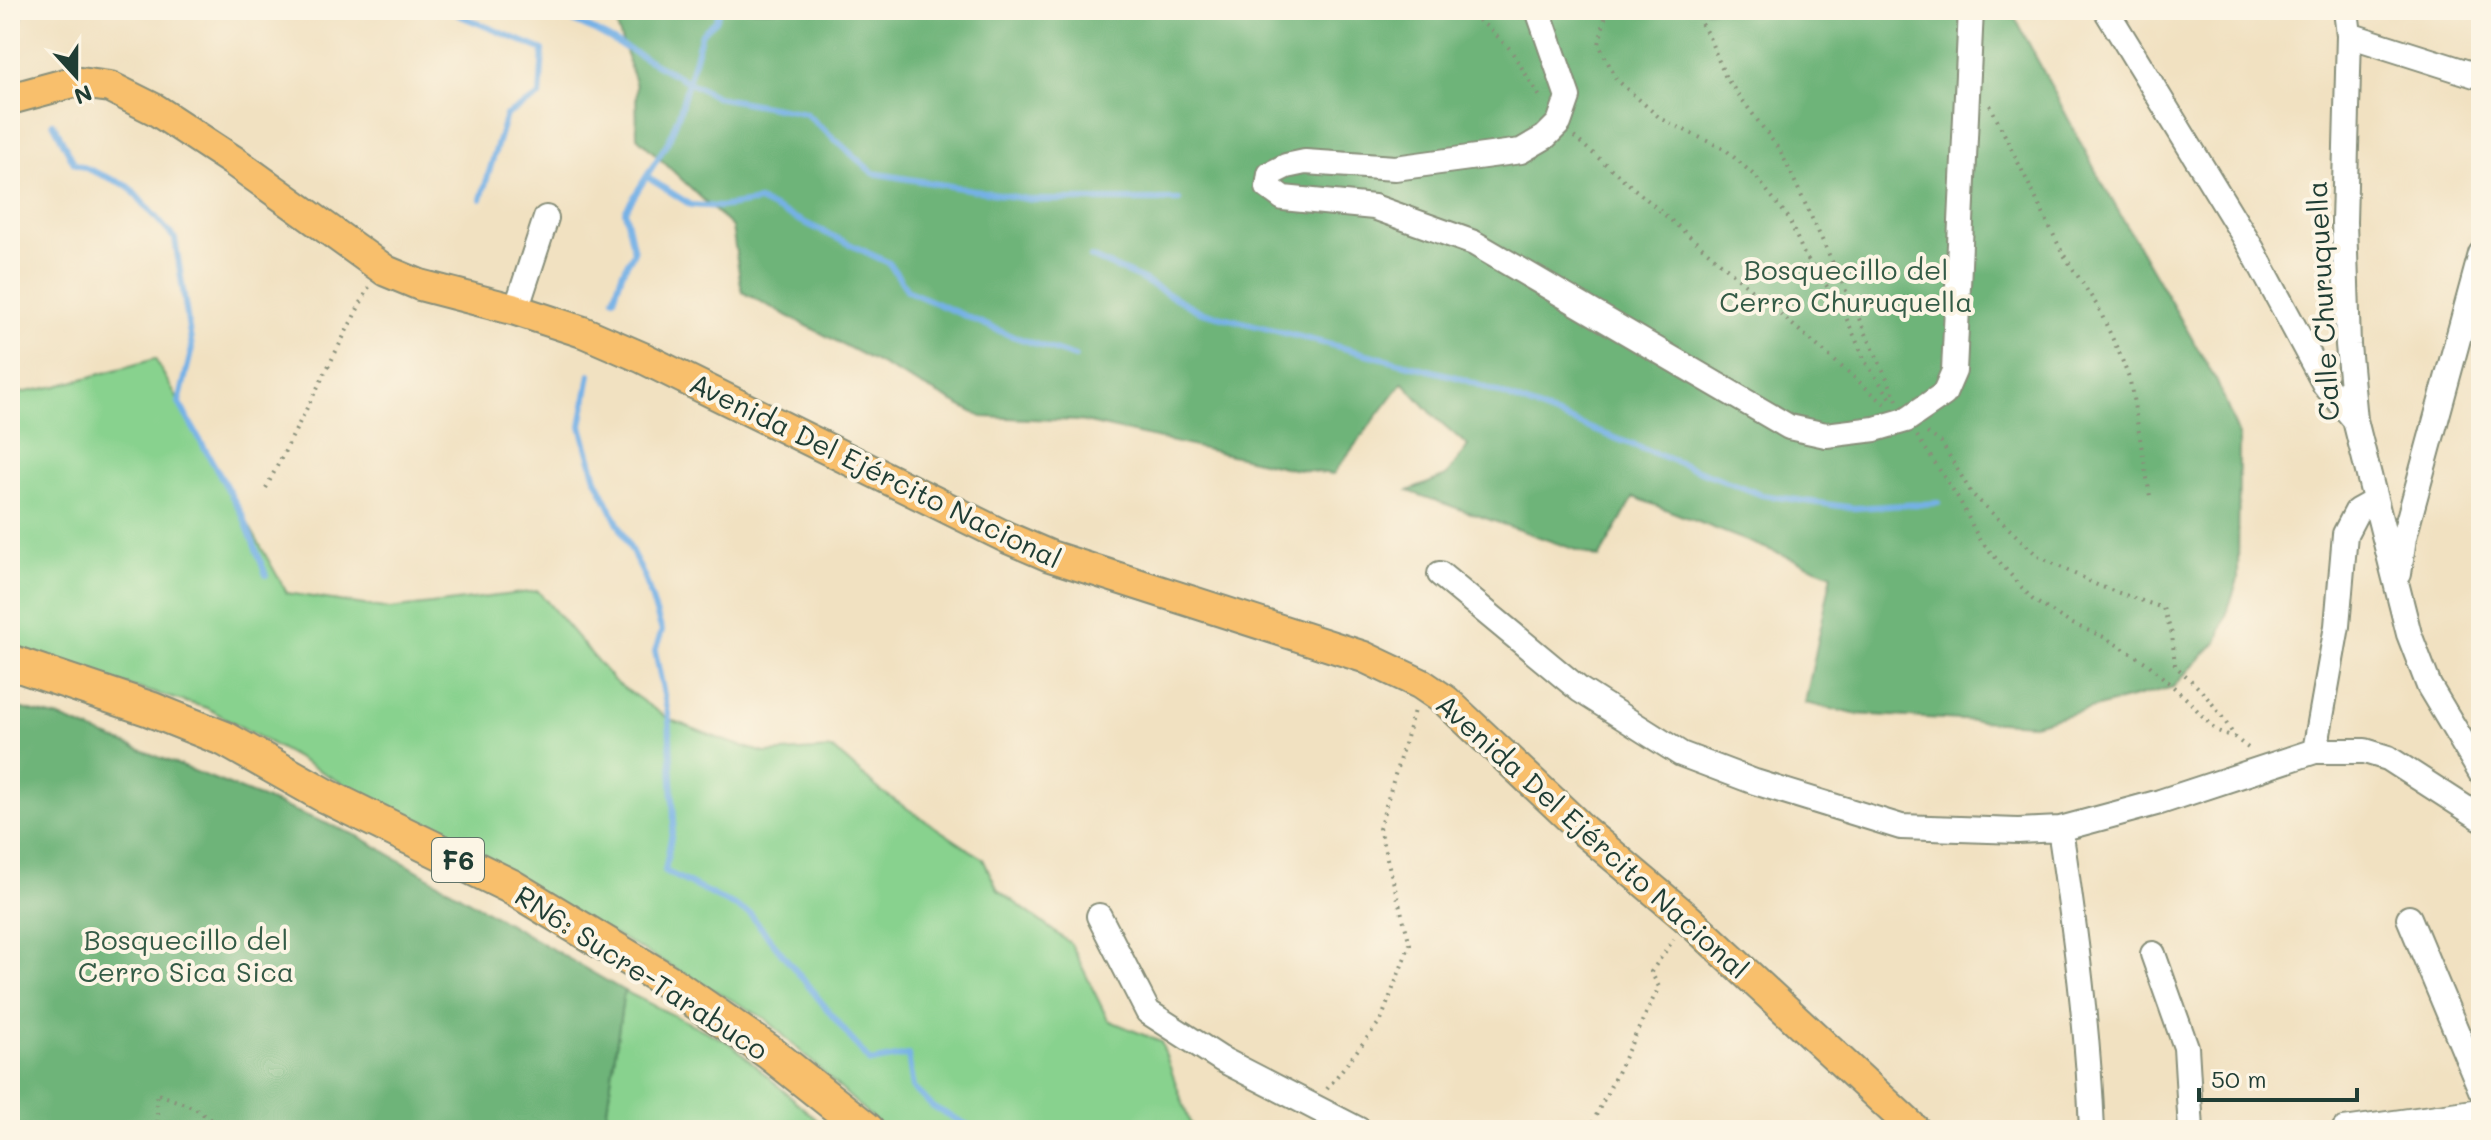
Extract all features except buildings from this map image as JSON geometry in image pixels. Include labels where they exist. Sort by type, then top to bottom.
[{"type":"highway","name":"RN6: Sucre-Tarabuco","points":[[10,662],[150,709],[225,739],[326,796],[510,886],[667,981],[769,1052],[867,1130]]},
{"type":"main road","name":"Avenida Del Ejército Nacional","points":[[10,99],[73,82],[110,87],[156,110],[235,162],[380,267],[420,285],[516,310],[583,332],[643,358],[1050,556],[1364,657],[1421,684],[1446,701],[1584,831],[1688,919],[1915,1130]]},
{"type":"street","points":[[1538,10],[1568,97],[1559,123],[1545,137],[1521,151],[1395,168],[1305,162],[1270,174],[1268,187],[1283,198],[1374,207],[1474,243],[1789,427],[1826,435],[1875,429],[1906,420],[1944,394],[1954,371],[1971,10]]},
{"type":"street","points":[[2106,10],[2252,249],[2325,385],[2355,420]]},
{"type":"street","name":"Calle Churuquella","points":[[2346,10],[2349,35],[2344,222],[2348,345],[2355,420],[2409,634],[2429,686],[2481,773]]},
{"type":"street","points":[[2349,35],[2481,77]]},
{"type":"street","points":[[516,310],[546,218]]},
{"type":"street","points":[[2398,584],[2404,537],[2481,254]]},
{"type":"street","points":[[2315,751],[2337,626],[2345,534],[2357,511],[2375,501]]},
{"type":"street","points":[[1440,574],[1580,690],[1681,754],[1755,782],[1901,827],[2018,831],[2060,829],[2160,802],[2315,751],[2365,751],[2388,758],[2481,818]]},
{"type":"street","points":[[2060,829],[2083,994],[2092,1130]]},
{"type":"street","points":[[1099,916],[1148,1012],[1221,1059],[1359,1130]]},
{"type":"street","points":[[2409,918],[2481,1090]]},
{"type":"street","points":[[2153,954],[2186,1047],[2191,1130]]},
{"type":"street","points":[[2344,1130],[2481,1111]]},
{"type":"path","points":[[1466,10],[1510,49],[1559,123],[1858,383],[1941,442],[1972,494],[2038,556],[2099,586],[2163,608],[2172,634],[2175,666],[2219,710],[2234,737]]},
{"type":"path","points":[[1607,10],[1599,44],[1616,79],[1661,119],[1726,150],[1756,177],[1788,217],[1804,254],[1841,306],[1866,363],[1959,499],[1979,539],[2033,600],[2147,663],[2189,701],[2215,730],[2250,747],[2261,767]]},
{"type":"path","points":[[1693,10],[1708,35],[1726,78],[1781,152],[1906,420]]},
{"type":"path","points":[[1989,102],[2062,252],[2098,307],[2121,357],[2130,381],[2150,496]]},
{"type":"path","points":[[266,488],[380,267]]},
{"type":"path","points":[[1313,1106],[1381,1020],[1410,944],[1379,829],[1421,684]]},
{"type":"path","points":[[1589,1130],[1659,987],[1651,972],[1688,919]]},
{"type":"path","points":[[158,1130],[156,1093],[195,1108],[224,1130]]},
{"type":"green space","name":"Bosquecillo del Cerro Churuquella","points":[[612,10],[2011,10],[2101,181],[2217,382],[2239,436],[2238,579],[2218,640],[2173,687],[2033,724],[1854,714],[1805,703],[1832,574],[1634,497],[1599,558],[1408,491],[1446,476],[1468,446],[1436,418],[1403,382],[1333,474],[1293,469],[1080,421],[982,417],[742,292],[732,227],[637,137],[636,86]]},
{"type":"green space","points":[[155,359],[287,593],[390,609],[538,591],[615,682],[669,719],[765,753],[833,749],[881,791],[983,859],[998,890],[1071,944],[1108,1020],[1161,1042],[1195,1130],[885,1130],[766,1019],[207,708],[10,652],[10,395],[57,386]]},
{"type":"green space","name":"Bosquecillo del Cerro Sica Sica","points":[[10,706],[60,718],[358,836],[624,991],[604,1130],[10,1130]]},
{"type":"green space","points":[[624,991],[730,1043],[828,1130],[604,1130]]},
{"type":"waterway","points":[[13,44],[20,15],[18,10]]},
{"type":"waterway","points":[[458,10],[458,15],[543,50],[540,96],[506,115],[481,199]]},
{"type":"waterway","points":[[549,10],[595,31],[716,97],[805,113],[873,173],[1033,200],[1179,200]]},
{"type":"waterway","points":[[614,298],[623,271],[634,252],[625,211],[669,140],[702,33],[716,21],[720,10]]},
{"type":"waterway","points":[[53,123],[74,163],[128,186],[175,239],[192,348],[179,403],[243,516],[266,575]]},
{"type":"waterway","points":[[647,177],[691,205],[720,207],[759,201],[889,263],[908,291],[1009,335],[1075,357]]},
{"type":"waterway","points":[[1091,257],[1139,278],[1199,311],[1460,378],[1762,495],[1854,508],[1938,503]]},
{"type":"waterway","points":[[590,374],[581,426],[596,479],[645,578],[662,631],[655,651],[669,719],[674,821],[665,871],[750,914],[870,1062],[908,1055],[913,1088],[933,1107],[977,1130]]}]
